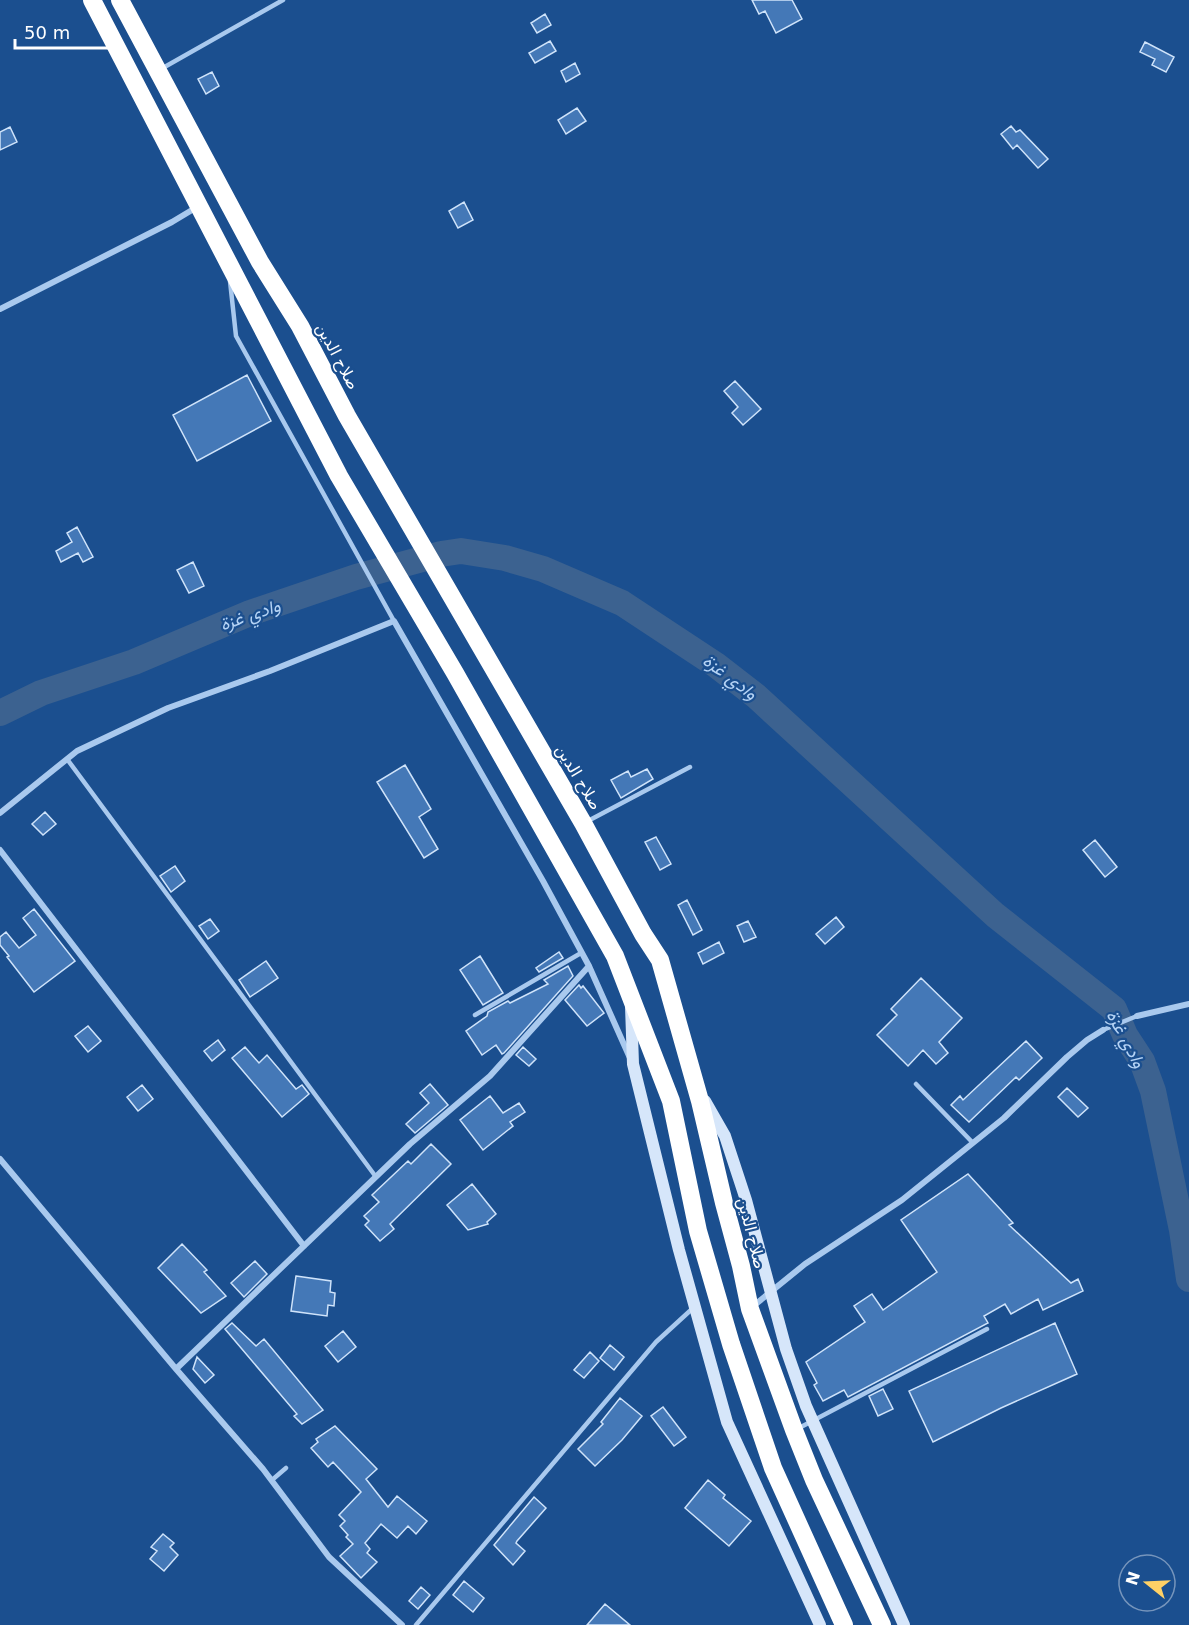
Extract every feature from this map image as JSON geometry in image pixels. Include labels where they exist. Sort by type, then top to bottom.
[{"type":"highway","points":[[92,0],[339,476],[455,674],[615,956],[671,1101],[698,1231],[735,1355],[773,1468],[844,1625]]},
{"type":"highway","name":"صلاح الدين","points":[[120,0],[260,262],[300,326],[347,416],[660,960],[696,1084],[750,1310],[814,1480],[882,1625]]},
{"type":"main road","points":[[630,996],[633,1064],[694,1307],[727,1422],[820,1625]]},
{"type":"main road","points":[[696,1084],[725,1136],[746,1200],[786,1349],[807,1408],[904,1625]]},
{"type":"street","points":[[0,309],[200,206]]},
{"type":"street","points":[[0,813],[77,751],[168,708],[270,671],[394,621],[589,966],[633,1064]]},
{"type":"street","points":[[0,849],[304,1246]]},
{"type":"street","points":[[176,1369],[410,1144],[490,1076],[589,966]]},
{"type":"street","points":[[1137,1016],[1189,1004]]},
{"type":"street","points":[[750,1310],[805,1264],[902,1200],[1004,1118],[1067,1057],[1103,1030]]},
{"type":"street","points":[[0,1159],[272,1480],[329,1557],[402,1625]]},
{"type":"lane","points":[[159,70],[283,0]]},
{"type":"lane","points":[[229,263],[236,336],[394,621]]},
{"type":"lane","points":[[67,759],[376,1177]]},
{"type":"lane","points":[[583,823],[690,767]]},
{"type":"lane","points":[[475,1015],[581,952]]},
{"type":"lane","points":[[1103,1030],[1137,1016]]},
{"type":"lane","points":[[916,1084],[973,1143]]},
{"type":"lane","points":[[416,1625],[656,1342],[694,1307]]},
{"type":"lane","points":[[794,1430],[987,1329]]},
{"type":"lane","points":[[272,1480],[286,1468]]},
{"type":"building","points":[[752,0],[792,0],[802,19],[776,33],[765,11],[759,14]]},
{"type":"building","points":[[545,14],[551,25],[537,33],[531,23]]},
{"type":"building","points":[[550,41],[556,51],[535,63],[529,53]]},
{"type":"building","points":[[1145,42],[1174,57],[1166,72],[1152,65],[1155,59],[1140,52]]},
{"type":"building","points":[[575,63],[580,74],[566,82],[561,71]]},
{"type":"building","points":[[212,72],[219,86],[206,94],[198,79]]},
{"type":"building","points":[[577,108],[586,121],[566,134],[558,120]]},
{"type":"building","points":[[1011,126],[1016,132],[1020,130],[1048,159],[1038,168],[1017,145],[1013,149],[1001,134]]},
{"type":"building","points":[[10,127],[17,142],[0,150],[0,132]]},
{"type":"building","points":[[464,202],[473,220],[458,228],[449,211]]},
{"type":"building","points":[[247,375],[271,421],[197,461],[173,415]]},
{"type":"building","points":[[735,381],[761,409],[743,425],[732,413],[738,407],[724,391]]},
{"type":"building","points":[[77,527],[93,557],[83,562],[78,553],[61,562],[56,551],[72,542],[67,533]]},
{"type":"building","points":[[193,562],[204,586],[189,593],[177,570]]},
{"type":"building","points":[[405,765],[431,809],[419,817],[438,849],[424,858],[377,782]]},
{"type":"building","points":[[647,769],[653,779],[621,798],[611,780],[628,771],[631,777]]},
{"type":"building","points":[[45,812],[56,824],[43,835],[32,824]]},
{"type":"building","points":[[656,837],[671,864],[660,870],[645,842]]},
{"type":"building","points":[[1095,840],[1117,867],[1105,877],[1083,850]]},
{"type":"building","points":[[175,866],[185,881],[171,892],[160,876]]},
{"type":"building","points":[[687,900],[702,930],[693,935],[678,905]]},
{"type":"building","points":[[34,909],[75,961],[34,992],[7,957],[9,956],[0,945],[0,937],[6,932],[19,948],[36,935],[23,918]]},
{"type":"building","points":[[836,917],[844,927],[825,944],[816,934]]},
{"type":"building","points":[[210,919],[219,931],[208,939],[199,926]]},
{"type":"building","points":[[748,921],[756,937],[744,942],[737,926]]},
{"type":"building","points":[[719,942],[724,953],[703,964],[698,953]]},
{"type":"building","points":[[559,952],[563,958],[539,972],[536,968]]},
{"type":"building","points":[[480,956],[503,993],[483,1005],[460,970]]},
{"type":"building","points":[[266,961],[278,978],[250,997],[239,980]]},
{"type":"building","points":[[568,966],[573,976],[504,1053],[502,1054],[496,1045],[482,1055],[466,1031],[487,1016],[488,1012],[548,984],[544,980]]},
{"type":"building","points":[[921,978],[962,1018],[939,1042],[948,1053],[936,1064],[923,1050],[908,1066],[877,1035],[897,1015],[891,1009]]},
{"type":"building","points":[[579,985],[581,988],[583,986],[604,1013],[587,1026],[565,1000]]},
{"type":"building","points":[[88,1026],[101,1041],[88,1052],[75,1036]]},
{"type":"building","points":[[218,1040],[225,1050],[212,1061],[204,1051]]},
{"type":"building","points":[[1026,1041],[1042,1058],[1019,1080],[1016,1077],[969,1122],[951,1105],[960,1096],[963,1100]]},
{"type":"building","points":[[245,1047],[259,1063],[267,1055],[296,1089],[302,1085],[309,1094],[282,1117],[232,1058]]},
{"type":"building","points":[[523,1047],[536,1059],[529,1066],[516,1055]]},
{"type":"building","points":[[430,1084],[448,1105],[415,1133],[406,1124],[429,1103],[420,1093]]},
{"type":"building","points":[[142,1085],[153,1099],[138,1111],[127,1097]]},
{"type":"building","points":[[1067,1088],[1088,1108],[1078,1117],[1058,1097]]},
{"type":"building","points":[[490,1096],[503,1113],[519,1103],[525,1112],[510,1122],[513,1126],[483,1150],[460,1120]]},
{"type":"building","points":[[431,1144],[451,1164],[390,1224],[394,1229],[380,1241],[365,1225],[369,1221],[364,1216],[379,1202],[372,1195],[408,1161],[411,1164]]},
{"type":"building","points":[[968,1174],[1013,1223],[1009,1225],[1071,1283],[1078,1279],[1083,1291],[1043,1310],[1038,1299],[1011,1314],[1005,1304],[984,1316],[988,1323],[848,1397],[844,1390],[823,1401],[814,1385],[817,1383],[806,1362],[865,1322],[854,1306],[872,1294],[883,1310],[937,1272],[901,1220]]},
{"type":"building","points":[[472,1184],[496,1214],[487,1222],[488,1224],[468,1230],[447,1205]]},
{"type":"building","points":[[182,1244],[207,1270],[204,1272],[226,1296],[201,1313],[158,1268]]},
{"type":"building","points":[[255,1261],[267,1274],[244,1297],[231,1283]]},
{"type":"building","points":[[296,1276],[331,1281],[330,1292],[335,1293],[334,1306],[328,1305],[327,1316],[291,1311]]},
{"type":"building","points":[[232,1323],[256,1346],[264,1339],[323,1410],[302,1424],[294,1416],[297,1414],[225,1329]]},
{"type":"building","points":[[1055,1323],[1077,1374],[933,1442],[909,1391]]},
{"type":"building","points":[[343,1331],[356,1347],[338,1362],[325,1346]]},
{"type":"building","points":[[610,1345],[624,1357],[614,1370],[600,1358]]},
{"type":"building","points":[[590,1352],[599,1361],[584,1378],[574,1370]]},
{"type":"building","points":[[197,1357],[214,1375],[205,1383],[193,1369]]},
{"type":"building","points":[[883,1389],[893,1409],[878,1416],[869,1396]]},
{"type":"building","points":[[620,1398],[642,1416],[622,1440],[595,1466],[578,1449],[603,1424],[601,1422]]},
{"type":"building","points":[[663,1407],[686,1437],[674,1446],[651,1416]]},
{"type":"building","points":[[335,1426],[377,1469],[366,1479],[388,1507],[397,1496],[427,1521],[416,1534],[408,1526],[397,1538],[381,1524],[365,1543],[370,1549],[367,1553],[377,1562],[361,1578],[340,1556],[353,1544],[340,1526],[345,1521],[339,1515],[361,1492],[333,1462],[328,1467],[311,1448],[318,1442],[316,1439]]},
{"type":"building","points":[[708,1480],[725,1495],[723,1498],[751,1521],[729,1546],[685,1508]]},
{"type":"building","points":[[534,1497],[546,1508],[517,1541],[516,1543],[525,1551],[513,1565],[494,1545]]},
{"type":"building","points":[[163,1534],[174,1543],[170,1547],[178,1555],[164,1571],[150,1559],[157,1551],[151,1547]]},
{"type":"building","points":[[464,1581],[484,1598],[473,1612],[453,1595]]},
{"type":"building","points":[[421,1587],[430,1595],[418,1609],[409,1601]]},
{"type":"building","points":[[605,1604],[630,1625],[587,1625]]},
{"type":"waterway","name":"وادي غزة","points":[[0,713],[41,693],[134,662],[250,613],[356,577],[441,554],[461,551],[505,558],[543,569],[622,603],[716,665],[756,696],[995,915],[1114,1009],[1125,1035],[1142,1061],[1153,1091],[1182,1230],[1189,1279]]}]
